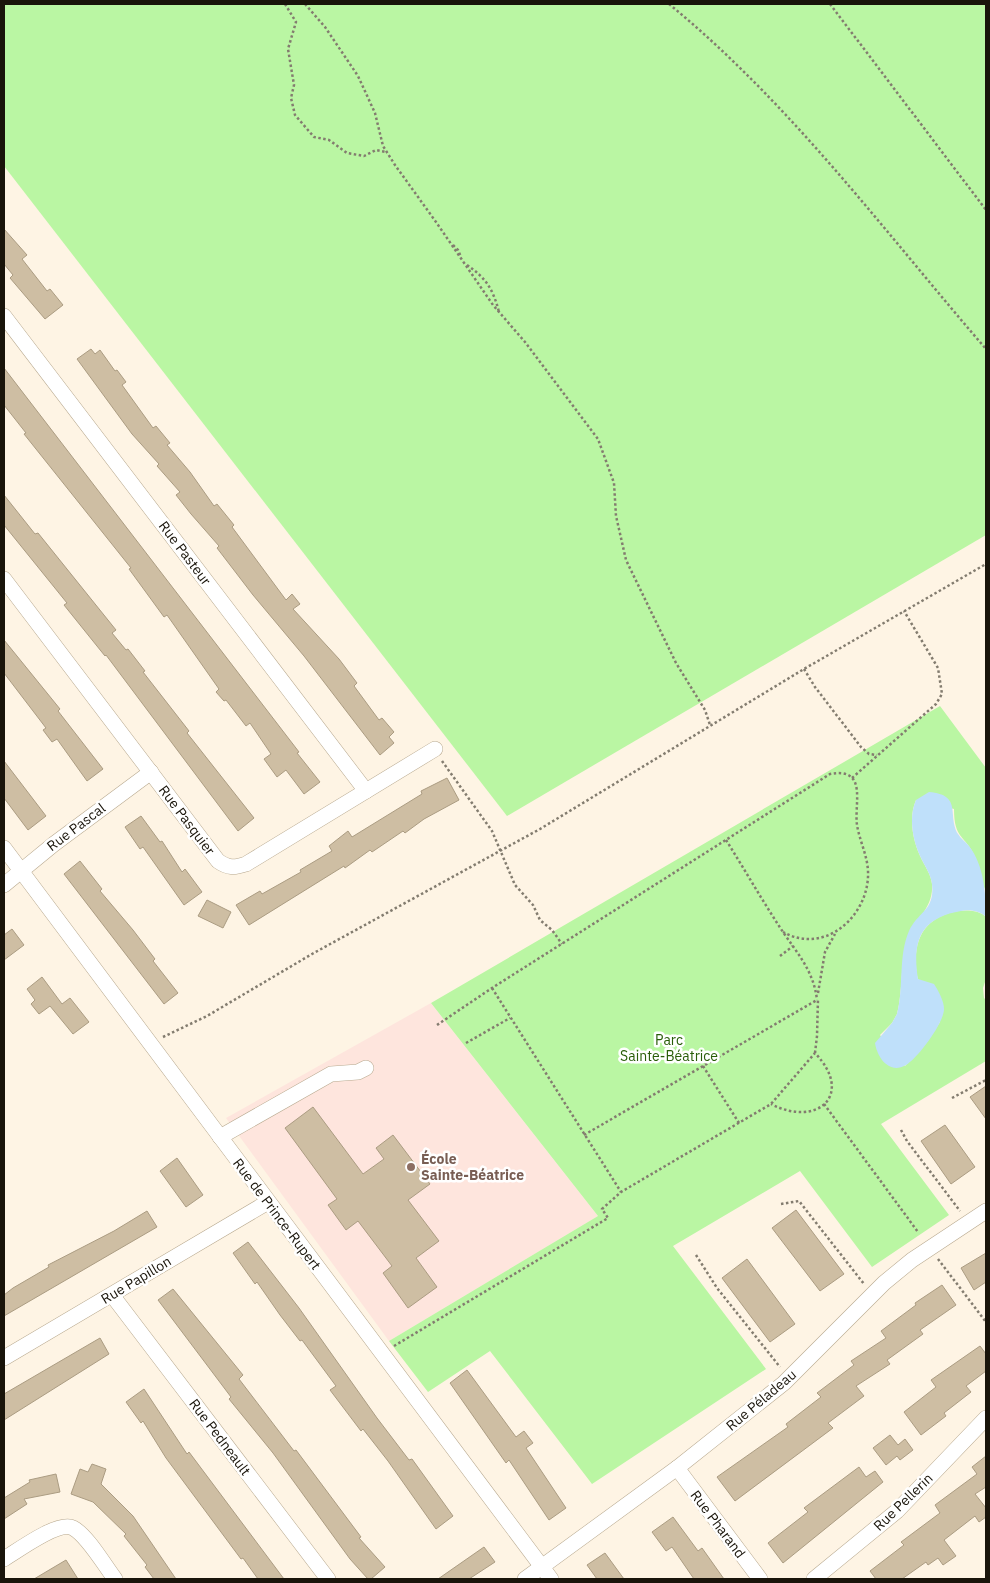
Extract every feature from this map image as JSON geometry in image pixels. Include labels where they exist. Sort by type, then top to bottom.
[{"type":"street","name":"Rue Pasteur","points":[[4,316],[366,791]]},
{"type":"street","name":"Rue Pasquier","points":[[4,579],[218,861],[226,867],[236,868],[246,864],[435,749]]},
{"type":"street","name":"Rue Pascal","points":[[4,885],[21,870],[151,772]]},
{"type":"street","name":"Rue de Prince-Rupert","points":[[4,848],[546,1573]]},
{"type":"street","points":[[220,1137],[332,1074],[358,1072],[366,1068]]},
{"type":"street","name":"Rue Papillon","points":[[4,1358],[268,1202]]},
{"type":"street","name":"Rue Péladeau","points":[[525,1579],[546,1573],[788,1379],[872,1294],[912,1260],[986,1211]]},
{"type":"street","name":"Rue Pedneault","points":[[112,1295],[328,1579]]},
{"type":"street","name":"Rue Pellerin","points":[[814,1579],[897,1510],[986,1418]]},
{"type":"street","name":"Rue Pharand","points":[[677,1468],[760,1579]]},
{"type":"street","points":[[4,1559],[53,1530],[62,1526],[72,1527],[80,1533],[115,1579]]},
{"type":"path","points":[[285,4],[296,22],[288,49],[294,85],[291,98],[295,115],[314,137],[328,140],[347,153],[364,156],[376,150],[386,152]]},
{"type":"path","points":[[305,4],[326,27],[358,76],[374,113],[382,146],[386,152],[499,313],[525,342],[598,439],[614,484],[616,516],[626,560],[676,663],[705,710],[710,725]]},
{"type":"path","points":[[669,4],[744,71],[794,123],[986,349]]},
{"type":"path","points":[[830,4],[986,210]]},
{"type":"path","points":[[465,264],[479,272],[491,288],[499,313]]},
{"type":"path","points":[[150,1044],[207,1016],[312,954],[605,790],[804,669],[986,564]]},
{"type":"path","points":[[852,778],[936,704],[942,694],[938,668],[904,610]]},
{"type":"path","points":[[804,669],[815,687],[860,747],[869,754],[877,756]]},
{"type":"path","points":[[435,749],[478,814],[492,831],[515,885],[532,905],[540,920],[552,930],[562,944]]},
{"type":"path","points":[[382,1354],[608,1218],[602,1209],[621,1192],[771,1104],[815,1053],[818,1036],[818,1000],[825,952],[836,933],[859,907],[864,898],[868,878],[867,856],[857,824],[858,787],[852,778],[845,774],[830,774],[492,988],[437,1025]]},
{"type":"path","points":[[726,840],[811,975],[818,1000]]},
{"type":"path","points":[[784,932],[802,939],[821,938],[836,933]]},
{"type":"path","points":[[780,956],[793,946]]},
{"type":"path","points":[[492,988],[621,1192]]},
{"type":"path","points":[[584,1135],[818,1000]]},
{"type":"path","points":[[466,1043],[510,1018]]},
{"type":"path","points":[[771,1104],[798,1114],[813,1111],[824,1104],[832,1094],[832,1082],[824,1062],[815,1053]]},
{"type":"path","points":[[702,1066],[739,1123]]},
{"type":"path","points":[[952,1098],[986,1080]]},
{"type":"path","points":[[824,1104],[918,1232]]},
{"type":"path","points":[[901,1130],[907,1141],[969,1222]]},
{"type":"path","points":[[782,1204],[799,1201],[872,1294]]},
{"type":"path","points":[[696,1255],[717,1288],[770,1352],[788,1379]]},
{"type":"path","points":[[938,1259],[986,1322]]},
{"type":"shaded area","name":"École Sainte-Béatrice","points":[[431,1003],[598,1216],[389,1341],[226,1118]]},
{"type":"green space","points":[[4,4],[986,4],[986,535],[507,816],[4,166]]},
{"type":"green space","name":"Parc Sainte-Béatrice","points":[[940,706],[986,768],[986,891],[975,857],[958,832],[954,819],[954,809],[916,800],[912,815],[914,838],[931,878],[932,893],[927,908],[914,927],[907,942],[897,1014],[892,1023],[880,1035],[905,1066],[927,1042],[940,1022],[917,976],[916,952],[921,934],[932,922],[948,913],[958,911],[976,912],[986,917],[986,979],[983,988],[986,1000],[986,1061],[881,1124],[949,1215],[872,1267],[800,1171],[673,1246],[766,1369],[592,1484],[490,1351],[428,1392],[389,1341],[598,1216],[431,1003]]},
{"type":"water","points":[[929,792],[940,794],[950,802],[958,834],[969,846],[978,862],[985,889],[986,917],[981,913],[971,910],[947,914],[936,919],[922,933],[916,953],[918,979],[934,984],[943,1003],[943,1015],[930,1040],[917,1055],[906,1065],[894,1068],[881,1059],[875,1043],[897,1014],[903,951],[909,931],[931,900],[931,881],[916,846],[912,822],[916,800]]},
{"type":"building","points":[[4,229],[27,255],[22,259],[47,291],[50,289],[63,305],[45,319],[10,278],[13,275],[4,264]]},
{"type":"building","points":[[91,349],[95,354],[100,350],[115,371],[117,370],[126,382],[122,385],[153,428],[156,426],[170,443],[167,445],[190,472],[214,506],[217,504],[234,525],[232,527],[286,600],[292,594],[300,604],[293,609],[339,659],[357,683],[354,686],[379,720],[382,718],[394,732],[389,737],[394,743],[380,755],[304,656],[253,595],[217,548],[219,546],[176,495],[180,492],[157,466],[159,464],[132,434],[77,359]]},
{"type":"building","points":[[4,368],[299,752],[297,753],[320,782],[304,794],[286,770],[277,777],[264,759],[271,754],[250,723],[246,726],[226,700],[224,701],[216,692],[219,689],[167,615],[164,617],[129,569],[131,568],[24,434],[26,433],[4,405]]},
{"type":"building","points":[[4,495],[35,534],[38,533],[116,630],[112,633],[126,650],[128,649],[145,671],[143,672],[189,731],[187,733],[254,818],[238,831],[106,655],[64,605],[67,603],[4,525]]},
{"type":"building","points":[[4,640],[60,709],[58,711],[103,769],[87,781],[57,739],[52,742],[43,730],[46,728],[4,673]]},
{"type":"building","points":[[4,761],[46,816],[28,830],[4,798]]},
{"type":"building","points":[[447,778],[459,800],[424,819],[405,833],[403,831],[372,852],[370,850],[345,868],[344,866],[249,925],[236,905],[260,891],[262,894],[301,872],[300,870],[332,851],[329,846],[348,831],[352,837],[422,794],[421,791]]},
{"type":"building","points":[[141,816],[160,842],[162,841],[182,872],[185,869],[202,892],[184,905],[143,847],[140,849],[125,827]]},
{"type":"building","points":[[80,861],[102,889],[100,891],[133,930],[155,959],[153,961],[178,993],[164,1004],[64,874]]},
{"type":"building","points":[[207,900],[231,912],[223,928],[198,916]]},
{"type":"building","points":[[12,929],[24,945],[4,960],[4,935]]},
{"type":"building","points":[[42,977],[62,1004],[70,998],[89,1022],[73,1034],[50,1006],[39,1014],[31,1004],[35,1000],[27,989]]},
{"type":"building","points":[[986,1086],[986,1119],[970,1097]]},
{"type":"building","points":[[313,1107],[363,1174],[384,1159],[376,1148],[393,1135],[430,1184],[408,1200],[439,1241],[416,1258],[437,1287],[408,1308],[383,1273],[392,1266],[358,1221],[346,1230],[328,1205],[337,1199],[285,1128]]},
{"type":"building","points":[[945,1125],[975,1167],[951,1184],[921,1141]]},
{"type":"building","points":[[177,1158],[203,1195],[186,1207],[160,1171]]},
{"type":"building","points":[[796,1210],[844,1274],[820,1291],[772,1228]]},
{"type":"building","points":[[147,1211],[157,1227],[4,1316],[4,1295],[13,1288],[49,1267],[48,1265],[114,1231]]},
{"type":"building","points":[[248,1242],[299,1308],[377,1418],[409,1460],[412,1459],[453,1516],[436,1529],[388,1461],[363,1429],[361,1431],[330,1390],[336,1386],[302,1340],[300,1341],[280,1315],[257,1282],[255,1284],[233,1253]]},
{"type":"building","points":[[986,1253],[986,1282],[974,1290],[961,1268]]},
{"type":"building","points":[[747,1259],[795,1324],[770,1342],[722,1278]]},
{"type":"building","points":[[942,1285],[956,1305],[920,1330],[923,1334],[887,1360],[890,1364],[856,1386],[864,1396],[828,1423],[833,1428],[735,1501],[717,1477],[788,1427],[786,1424],[821,1397],[817,1393],[854,1365],[851,1361],[886,1338],[881,1331],[916,1305],[915,1303]]},
{"type":"building","points":[[173,1289],[243,1375],[239,1379],[294,1451],[296,1450],[361,1537],[359,1538],[385,1567],[371,1579],[368,1579],[350,1559],[273,1453],[229,1399],[231,1397],[158,1300]]},
{"type":"building","points":[[100,1338],[109,1354],[4,1420],[4,1394]]},
{"type":"building","points":[[980,1346],[986,1354],[986,1371],[966,1386],[971,1392],[944,1413],[946,1416],[921,1435],[904,1412],[936,1387],[931,1380]]},
{"type":"building","points":[[467,1370],[516,1437],[524,1431],[533,1443],[526,1448],[566,1508],[549,1520],[509,1460],[506,1463],[450,1383]]},
{"type":"building","points":[[144,1389],[187,1454],[189,1452],[284,1579],[258,1579],[166,1458],[143,1421],[141,1423],[126,1402]]},
{"type":"building","points":[[890,1435],[898,1445],[905,1439],[913,1450],[900,1460],[897,1456],[886,1465],[873,1448]]},
{"type":"building","points":[[986,1456],[986,1487],[975,1494],[986,1508],[986,1517],[979,1522],[975,1516],[944,1540],[956,1556],[943,1565],[938,1558],[928,1565],[926,1562],[902,1579],[876,1579],[870,1571],[904,1545],[901,1542],[940,1513],[935,1505],[977,1474],[972,1467]]},
{"type":"building","points":[[92,1464],[106,1469],[101,1484],[133,1516],[176,1579],[154,1579],[145,1567],[147,1565],[124,1536],[126,1534],[93,1502],[71,1494],[80,1469],[88,1472]]},
{"type":"building","points":[[859,1467],[866,1477],[875,1471],[883,1482],[783,1563],[768,1543],[808,1512],[804,1508]]},
{"type":"building","points":[[56,1474],[60,1492],[24,1499],[27,1504],[4,1519],[4,1498],[30,1482],[29,1480]]},
{"type":"building","points":[[673,1517],[698,1551],[702,1548],[724,1579],[694,1579],[672,1547],[666,1551],[652,1532]]},
{"type":"building","points":[[484,1547],[495,1562],[469,1579],[438,1579]]},
{"type":"building","points":[[605,1553],[624,1579],[597,1579],[587,1565]]},
{"type":"building","points":[[66,1560],[78,1579],[34,1579]]},
{"type":"place","name":"École Sainte-Béatrice","points":[[411,1167]]}]
